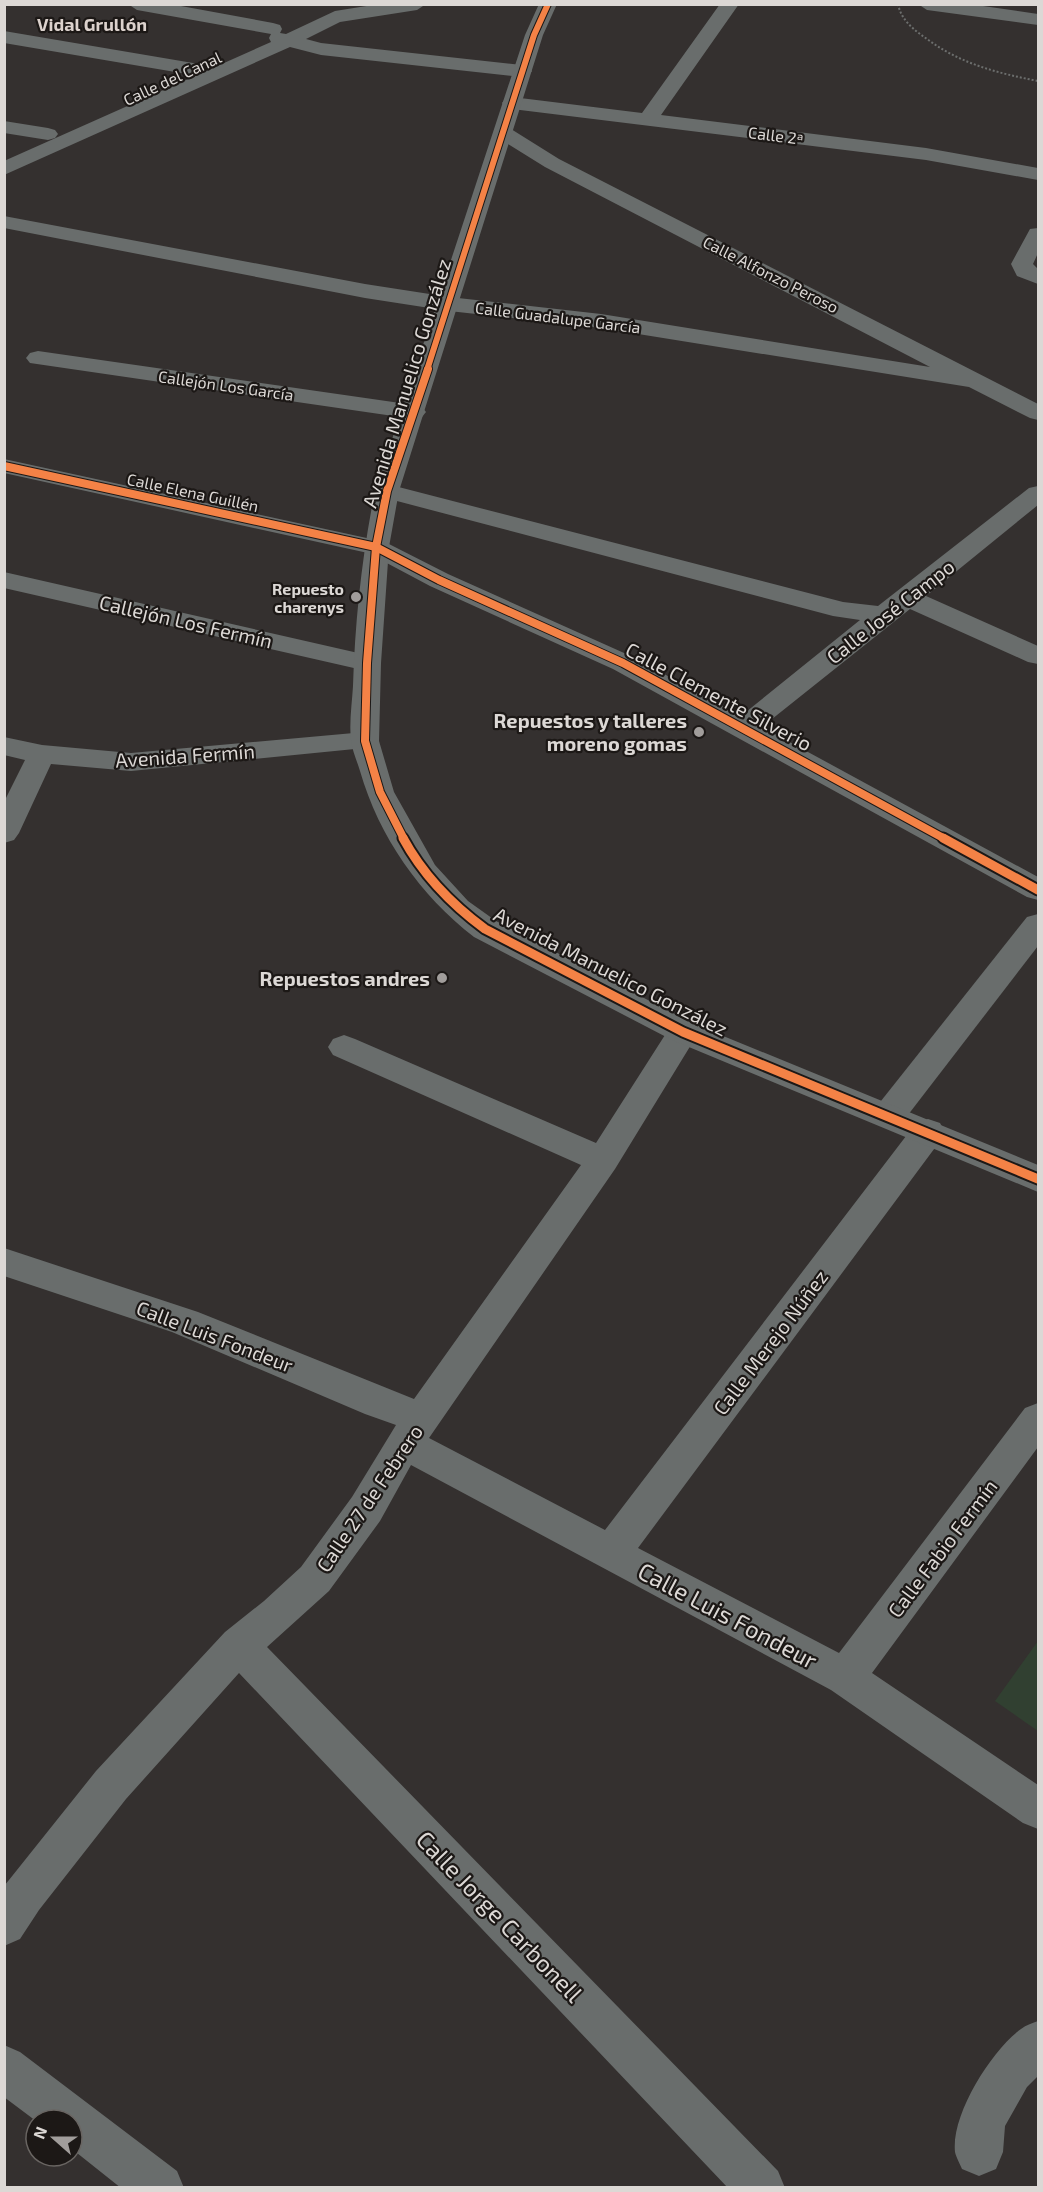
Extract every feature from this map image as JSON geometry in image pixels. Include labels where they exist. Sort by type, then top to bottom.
[{"type":"street","points":[[137,4],[276,35],[321,49],[522,71]]},
{"type":"street","name":"Calle del Canal","points":[[4,154],[193,69],[276,35],[341,4]]},
{"type":"street","points":[[4,170],[276,35],[335,17],[417,4]]},
{"type":"street","name":"Avenida Manuelico González","points":[[548,4],[522,71],[504,134],[387,491],[376,547],[367,663],[365,741],[380,792],[424,872],[457,908],[485,929],[683,1032],[889,1115],[1038,1179]]},
{"type":"street","points":[[648,119],[729,4]]},
{"type":"street","points":[[927,4],[1038,20]]},
{"type":"street","points":[[4,37],[193,69]]},
{"type":"street","name":"Calle 2ª","points":[[512,103],[926,154],[1038,174]]},
{"type":"street","points":[[4,127],[48,134]]},
{"type":"street","name":"Calle Alfonzo Peroso","points":[[504,134],[552,163],[1038,413]]},
{"type":"street","name":"Calle Guadalupe García","points":[[4,222],[365,291],[449,304],[601,321],[970,380]]},
{"type":"street","points":[[1032,274],[1022,264],[1038,234]]},
{"type":"street","name":"Callejón Los García","points":[[38,358],[414,412]]},
{"type":"street","name":"Calle Elena Guillén","points":[[4,466],[376,547]]},
{"type":"street","points":[[387,491],[842,610],[883,615]]},
{"type":"street","name":"Calle José Campo","points":[[743,729],[1038,493]]},
{"type":"street","name":"Calle Clemente Silverio","points":[[376,547],[439,580],[623,663],[1038,891]]},
{"type":"street","name":"Callejón Los Fermín","points":[[4,580],[367,663]]},
{"type":"street","points":[[908,598],[1038,656]]},
{"type":"street","name":"Avenida Fermín","points":[[4,746],[42,754],[131,762],[365,741]]},
{"type":"street","points":[[4,833],[42,754]]},
{"type":"street","points":[[889,1115],[1038,926]]},
{"type":"street","name":"Calle 27 de Febrero","points":[[4,1924],[24,1895],[111,1785],[239,1645],[278,1614],[315,1579],[366,1509],[414,1430],[603,1160],[683,1032]]},
{"type":"street","points":[[344,1047],[603,1160]]},
{"type":"street","name":"Calle Merejo Núñez","points":[[612,1552],[928,1132]]},
{"type":"street","name":"Calle Luis Fondeur","points":[[4,1262],[185,1322],[378,1403],[414,1430],[612,1552],[845,1677],[1038,1809]]},
{"type":"street","name":"Calle Fabio Fermín","points":[[845,1677],[1038,1419]]},
{"type":"street","name":"Calle Jorge Carbonell","points":[[239,1645],[761,2187]]},
{"type":"street","points":[[979,2152],[982,2121],[1011,2071],[1038,2044]]},
{"type":"street","points":[[4,2068],[56,2108]]},
{"type":"street","points":[[84,2129],[160,2187]]},
{"type":"path","points":[[898,4],[905,20],[916,31],[965,63],[992,73],[1038,81]]},
{"type":"green space","points":[[1038,1641],[1038,1731],[995,1701]]},
{"type":"cycle path","points":[[548,4],[534,35],[387,491],[376,547],[367,663],[365,741],[380,792],[424,872],[457,908],[485,929],[683,1032],[1038,1179]]},
{"type":"cycle path","points":[[4,466],[376,547],[439,580],[623,663],[1038,890]]},
{"type":"place","name":"Repuesto charenys","points":[[356,597]]},
{"type":"place","name":"Repuestos y talleres moreno gomas","points":[[699,732]]},
{"type":"place","name":"Repuestos andres","points":[[442,978]]},
{"type":"district","name":"Vidal Grullón","points":[[92,24]]}]
